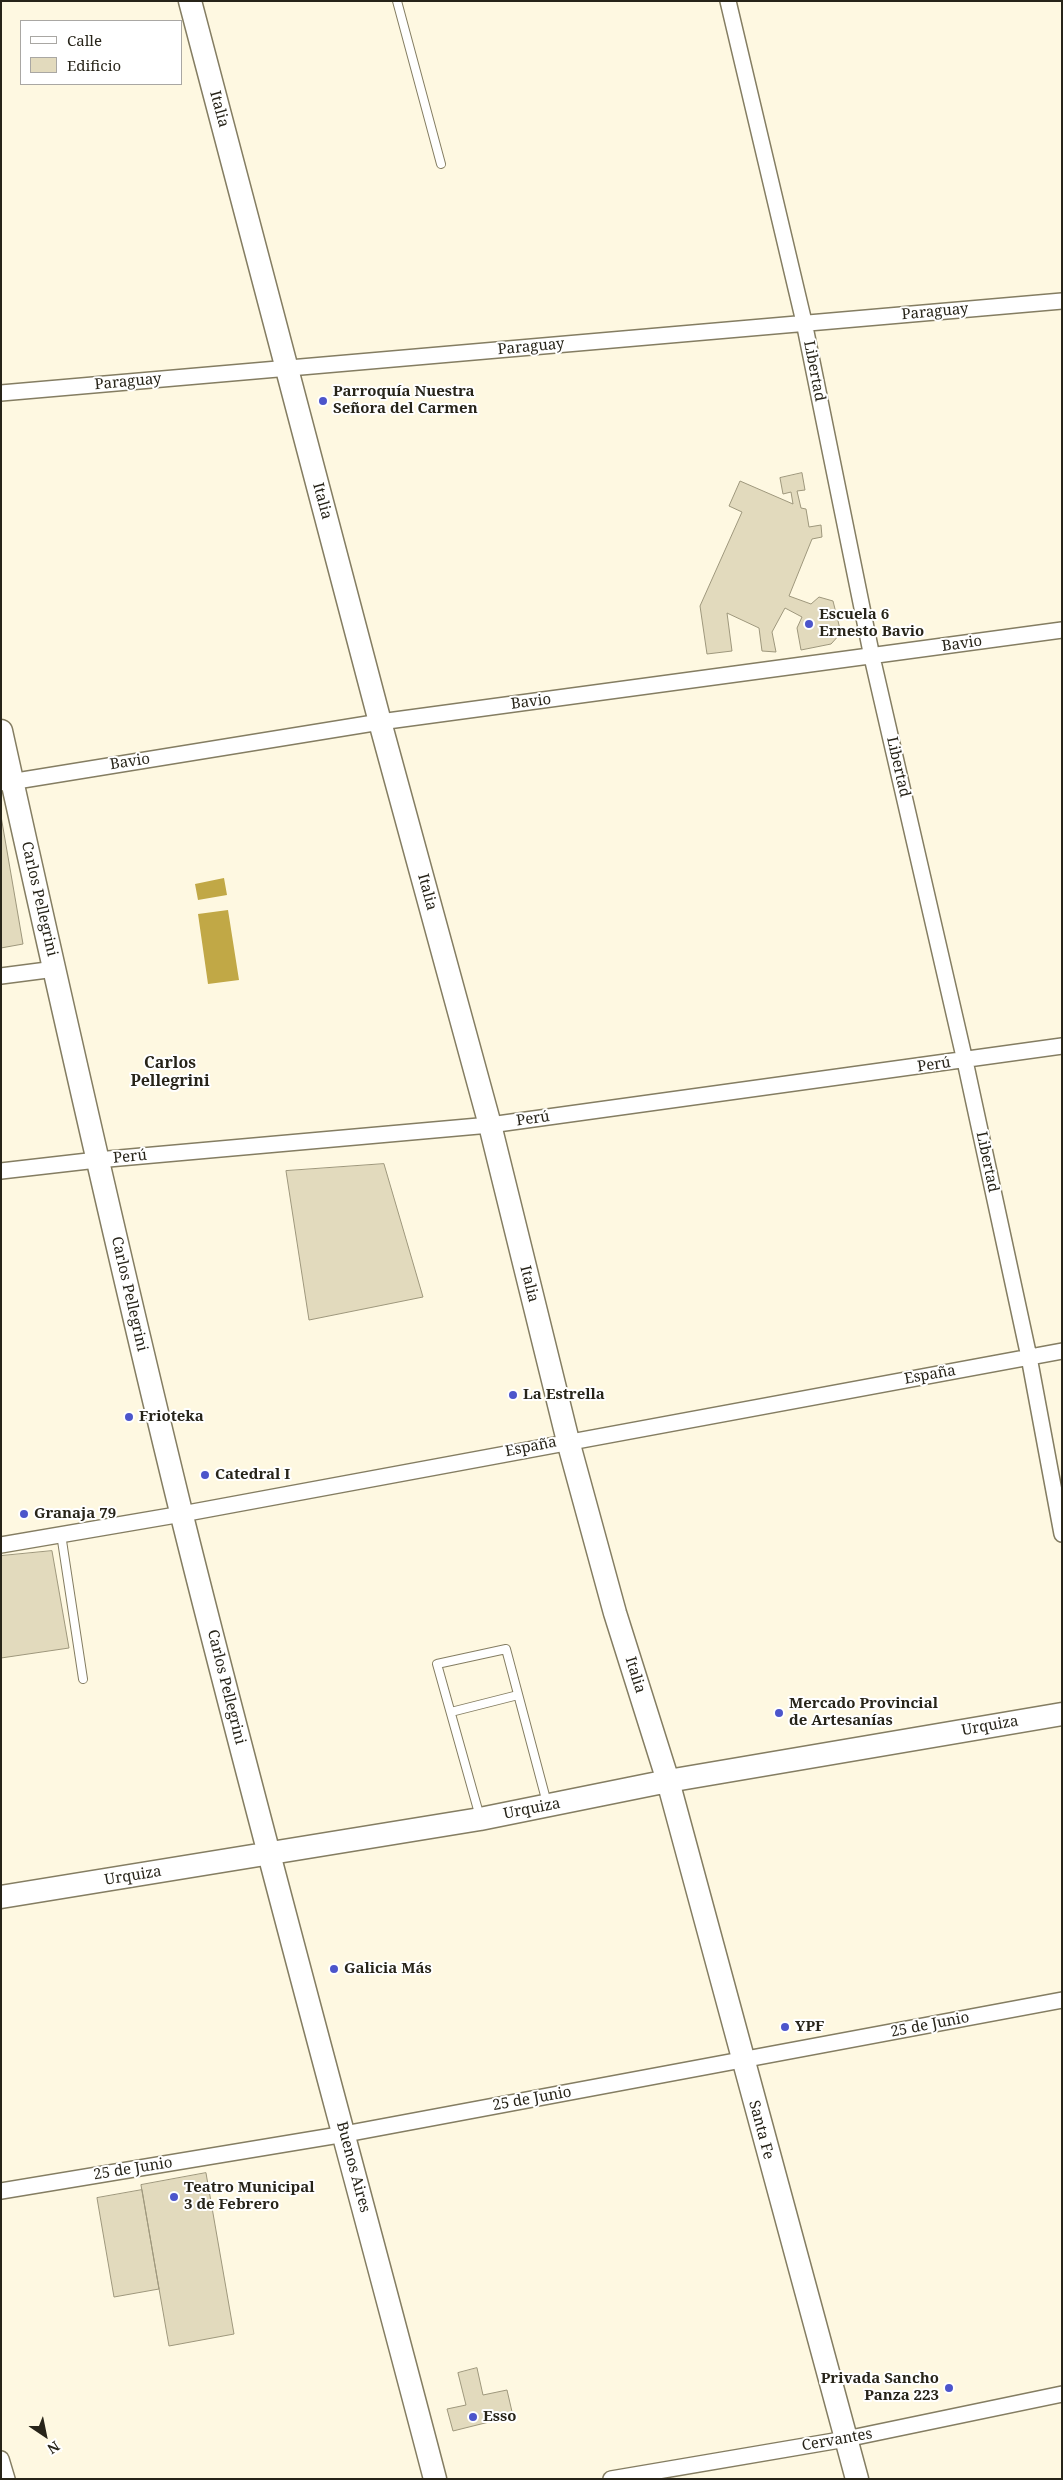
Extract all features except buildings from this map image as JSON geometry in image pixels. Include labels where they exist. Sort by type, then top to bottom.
[{"type":"street","name":"Italia","points":[[190,1],[380,722],[490,1125],[568,1441],[615,1613],[668,1781]]},
{"type":"street","name":"Libertad","points":[[728,1],[804,322],[872,657],[965,1061],[1029,1357],[1062,1534]]},
{"type":"street","name":"Paraguay","points":[[1,393],[1062,301]]},
{"type":"street","name":"Bavio","points":[[7,783],[380,722],[1062,630]]},
{"type":"street","name":"Carlos Pellegrini","points":[[1,731],[7,783],[55,969],[182,1514],[269,1855]]},
{"type":"street","points":[[1,976],[55,969]]},
{"type":"street","name":"Perú","points":[[1,1171],[98,1160],[490,1125],[965,1061],[1062,1046]]},
{"type":"street","name":"España","points":[[1,1545],[182,1514],[1062,1351]]},
{"type":"street","name":"Urquiza","points":[[1,1897],[269,1855],[480,1819],[668,1781],[1062,1714]]},
{"type":"street","name":"Santa Fe","points":[[668,1781],[742,2061],[857,2479]]},
{"type":"street","name":"Buenos Aires","points":[[269,1855],[435,2479]]},
{"type":"street","name":"25 de Junio","points":[[1,2191],[344,2134],[1062,2000]]},
{"type":"street","name":"Cervantes","points":[[611,2479],[846,2439],[1062,2394]]},
{"type":"street","points":[[1,2459],[6,2479]]},
{"type":"lane","points":[[397,1],[441,164]]},
{"type":"lane","points":[[61,1534],[83,1679]]},
{"type":"lane","points":[[480,1819],[437,1664],[506,1649],[548,1806]]},
{"type":"lane","points":[[451,1712],[518,1695]]},
{"type":"shaded area","points":[[224,878],[227,895],[198,900],[195,884]]},
{"type":"shaded area","points":[[228,910],[239,980],[208,984],[198,914]]},
{"type":"place","name":"Parroquía Nuestra Señora del Carmen","points":[[323,401]]},
{"type":"place","name":"Escuela 6 Ernesto Bavio","points":[[809,624]]},
{"type":"place","name":"La Estrella","points":[[513,1395]]},
{"type":"place","name":"Frioteka","points":[[129,1417]]},
{"type":"place","name":"Catedral I","points":[[205,1475]]},
{"type":"place","name":"Granaja 79","points":[[24,1514]]},
{"type":"place","name":"Mercado Provincial de Artesanías","points":[[779,1713]]},
{"type":"place","name":"Galicia Más","points":[[334,1969]]},
{"type":"place","name":"YPF","points":[[785,2027]]},
{"type":"place","name":"Teatro Municipal 3 de Febrero","points":[[174,2197]]},
{"type":"place","name":"Privada Sancho Panza 223","points":[[949,2388]]},
{"type":"place","name":"Esso","points":[[473,2417]]},
{"type":"district","name":"Carlos Pellegrini","points":[[170,1072]]}]
